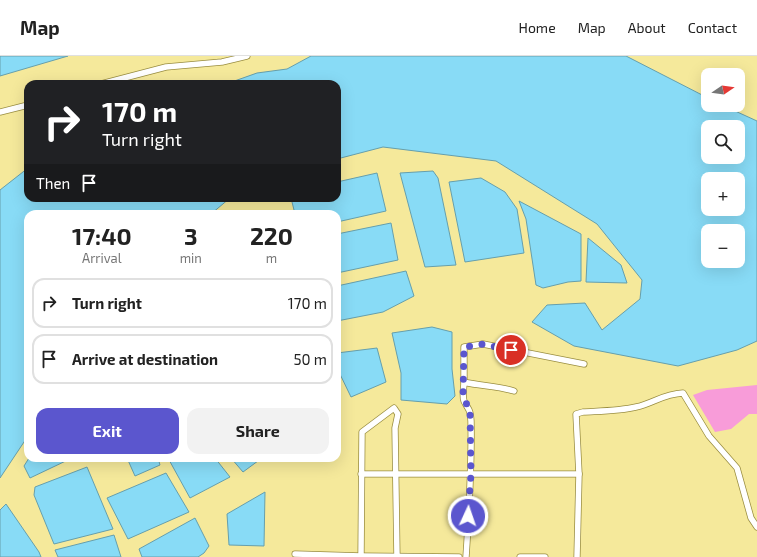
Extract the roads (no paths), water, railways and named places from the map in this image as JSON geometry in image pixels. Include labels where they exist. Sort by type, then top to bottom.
[{"type":"street","points":[[116,80],[166,67],[222,62],[247,56]]},
{"type":"street","points":[[0,112],[24,106]]},
{"type":"street","points":[[466,557],[471,474],[470,410],[463,396],[464,347],[483,344],[584,364]]},
{"type":"street","points":[[464,382],[479,386],[504,388],[514,391]]},
{"type":"street","points":[[577,557],[579,474],[576,414],[578,412],[634,408],[672,394],[683,393],[709,436],[738,468],[751,518],[757,527]]},
{"type":"street","points":[[361,556],[362,432],[394,408],[398,414],[395,428],[397,557]]},
{"type":"street","points":[[361,474],[579,474]]},
{"type":"street","points":[[295,554],[459,557]]},
{"type":"street","points":[[520,557],[543,557]]},
{"type":"water","points":[[0,56],[68,56],[0,76]]},
{"type":"water","points":[[311,56],[626,56],[701,94],[701,112],[737,112],[757,121],[757,341],[737,350],[678,366],[574,346],[532,322],[547,305],[585,303],[602,330],[640,299],[642,280],[597,224],[496,161],[383,147],[341,158],[341,80],[237,80],[257,73],[287,69]]},
{"type":"water","points":[[24,171],[24,202],[225,202],[216,210],[24,210],[24,442],[0,478],[0,190]]},
{"type":"water","points":[[433,171],[438,178],[456,265],[425,267],[400,173]]},
{"type":"water","points":[[377,173],[386,211],[341,221],[341,210],[294,210],[292,202],[341,202],[341,181]]},
{"type":"water","points":[[481,178],[505,192],[517,209],[524,253],[465,262],[449,182]]},
{"type":"water","points":[[519,201],[581,234],[581,281],[568,282],[543,288],[536,285],[526,219]]},
{"type":"water","points":[[391,223],[398,260],[341,272],[341,233]]},
{"type":"water","points":[[588,238],[621,265],[627,283],[586,282]]},
{"type":"water","points":[[406,271],[414,296],[383,312],[341,320],[341,285]]},
{"type":"water","points":[[432,327],[452,332],[452,369],[455,396],[447,404],[401,400],[401,373],[392,333]]},
{"type":"water","points":[[377,348],[386,382],[351,397],[341,376],[341,352]]},
{"type":"water","points":[[26,462],[64,462],[30,478],[24,466]]},
{"type":"water","points":[[129,462],[159,462],[160,465],[135,476]]},
{"type":"water","points":[[170,462],[218,462],[230,477],[190,498]]},
{"type":"water","points":[[234,462],[257,462],[243,472]]},
{"type":"water","points":[[87,467],[113,529],[54,544],[34,495],[35,487]]},
{"type":"water","points":[[166,473],[189,512],[128,539],[107,498]]},
{"type":"water","points":[[265,492],[264,546],[229,545],[227,514]]},
{"type":"water","points":[[6,504],[41,557],[0,557],[0,510]]},
{"type":"water","points":[[195,518],[209,546],[204,553],[198,557],[142,557],[139,549]]},
{"type":"water","points":[[114,535],[121,557],[58,557],[55,550]]}]
